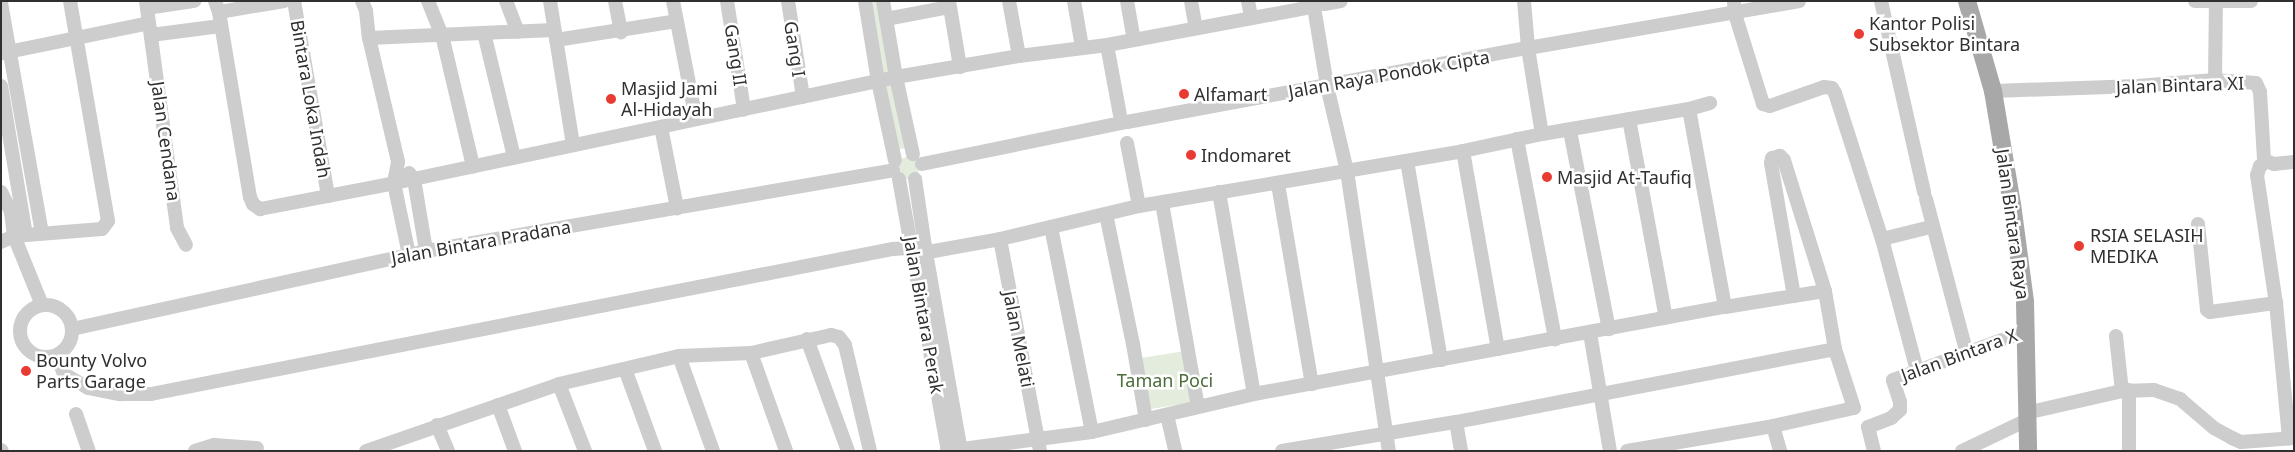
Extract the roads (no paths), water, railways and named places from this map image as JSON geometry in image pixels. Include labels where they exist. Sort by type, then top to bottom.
[{"type":"main road","name":"Jalan Bintara Raya","points":[[1967,2],[1993,91],[2012,204],[2025,302],[2028,451]]},
{"type":"street","points":[[14,238],[42,233],[102,229],[107,225],[108,221],[70,1]]},
{"type":"street","points":[[146,5],[194,1]]},
{"type":"street","points":[[6,52],[77,38],[150,29],[218,13],[284,1]]},
{"type":"street","name":"Bintara Loka Indah","points":[[294,1],[328,196]]},
{"type":"street","points":[[428,1],[442,35],[472,166]]},
{"type":"street","points":[[506,1],[518,32]]},
{"type":"street","points":[[550,1],[573,145]]},
{"type":"street","points":[[615,1],[621,32]]},
{"type":"street","points":[[673,1],[696,119]]},
{"type":"street","name":"Gang II","points":[[727,1],[744,110]]},
{"type":"street","name":"Gang I","points":[[788,1],[803,97]]},
{"type":"street","name":"Jalan Bintara Perak","points":[[865,1],[878,81],[896,170],[923,249]]},
{"type":"street","points":[[883,1],[896,77],[917,159],[920,175],[908,182],[896,170],[902,154],[917,159]]},
{"type":"street","points":[[1009,1],[1019,56]]},
{"type":"street","points":[[1074,1],[1082,47]]},
{"type":"street","points":[[1127,1],[1134,39]]},
{"type":"street","points":[[1191,1],[1196,28]]},
{"type":"street","points":[[1248,1],[1251,18]]},
{"type":"street","points":[[218,13],[250,198],[253,204],[260,209],[268,209],[896,77],[1019,56],[1107,45],[1315,4],[1341,1]]},
{"type":"street","points":[[1524,1],[1528,48],[1542,134]]},
{"type":"street","name":"Jalan Raya Pondok Cipta","points":[[917,159],[1327,86],[1734,7],[1799,1]]},
{"type":"street","points":[[1881,1],[1931,226],[1967,354]]},
{"type":"street","points":[[2195,1],[2216,3],[2251,1]]},
{"type":"street","points":[[364,2],[369,38],[398,162],[394,183],[409,255]]},
{"type":"street","points":[[1,3],[6,52],[42,233]]},
{"type":"street","points":[[2216,3],[2216,80]]},
{"type":"street","points":[[886,19],[949,4],[960,67]]},
{"type":"street","points":[[1315,4],[1327,86],[1347,171],[1376,372],[1390,451]]},
{"type":"street","name":"Jalan Cendana","points":[[146,5],[177,228],[186,245]]},
{"type":"street","points":[[1734,7],[1763,104],[1770,106],[1824,87],[1834,90],[1882,239],[1917,371]]},
{"type":"street","points":[[369,38],[518,32],[555,35],[621,32],[677,21]]},
{"type":"street","points":[[484,33],[514,158]]},
{"type":"street","points":[[1107,45],[1120,115]]},
{"type":"street","name":"Jalan Bintara XI","points":[[1993,91],[2137,86],[2216,80],[2252,82],[2258,84],[2263,156],[2266,162]]},
{"type":"street","points":[[2,89],[14,238]]},
{"type":"street","points":[[57,355],[64,374],[88,388],[120,394],[151,394],[893,249],[923,249],[1000,239],[1140,206],[1463,152],[1542,134],[1570,131],[1689,109],[1710,103]]},
{"type":"street","points":[[1689,109],[1725,307]]},
{"type":"street","points":[[1629,120],[1666,318]]},
{"type":"street","points":[[661,126],[677,208]]},
{"type":"street","points":[[1570,131],[1609,329]]},
{"type":"street","points":[[1517,139],[1556,339]]},
{"type":"street","points":[[1127,143],[1140,206]]},
{"type":"street","points":[[1463,152],[1498,349]]},
{"type":"street","points":[[1627,451],[1773,426],[1854,408],[1834,349],[1825,291],[1784,160],[1780,156],[1772,158],[1771,164],[1794,296]]},
{"type":"street","points":[[1407,161],[1441,360]]},
{"type":"street","points":[[398,162],[414,179],[426,251]]},
{"type":"street","points":[[1962,451],[2027,417],[2125,391],[2154,390],[2167,392],[2180,398],[2224,435],[2242,446],[2291,438],[2276,303],[2257,175],[2260,166],[2266,162],[2274,164],[2294,162]]},
{"type":"street","name":"Jalan Bintara Pradana","points":[[72,329],[426,251],[896,170]]},
{"type":"street","name":"Jalan Bintara Perak","points":[[915,179],[923,249],[953,450]]},
{"type":"street","points":[[1278,184],[1312,384]]},
{"type":"street","points":[[1,192],[11,212],[14,238],[42,305]]},
{"type":"street","points":[[1219,192],[1254,394]]},
{"type":"street","points":[[1162,203],[1198,407]]},
{"type":"street","points":[[1106,214],[1133,344],[1146,420]]},
{"type":"street","points":[[2198,224],[2207,310],[2210,312],[2276,303]]},
{"type":"street","points":[[1882,239],[1931,226]]},
{"type":"street","points":[[1051,227],[1092,432]]},
{"type":"street","name":"Jalan Melati","points":[[1000,239],[1039,445]]},
{"type":"street","points":[[953,450],[1039,445],[1254,394],[1725,307],[1825,291]]},
{"type":"street","points":[[42,305],[62,310],[69,318],[72,329],[71,339],[57,355],[40,356],[26,347],[22,339],[20,328],[24,317],[31,309],[42,305]]},
{"type":"street","name":"Jalan Bintara X","points":[[1874,451],[1868,427],[1892,418],[1900,410],[1900,402],[1893,380],[2026,331]]},
{"type":"street","points":[[1590,333],[1610,451]]},
{"type":"street","points":[[366,451],[381,448],[437,425],[559,384],[679,356],[751,353],[807,339],[836,335],[842,340],[870,451]]},
{"type":"street","points":[[2116,336],[2125,391],[2129,451]]},
{"type":"street","points":[[807,339],[848,451]]},
{"type":"street","points":[[1282,451],[1456,422],[1834,349]]},
{"type":"street","points":[[751,353],[786,451]]},
{"type":"street","points":[[679,356],[714,451]]},
{"type":"street","points":[[625,369],[655,451]]},
{"type":"street","points":[[559,384],[585,451]]},
{"type":"street","points":[[498,405],[515,451]]},
{"type":"street","points":[[76,414],[89,451]]},
{"type":"street","points":[[1167,414],[1175,451]]},
{"type":"street","points":[[1456,422],[1461,451]]},
{"type":"street","points":[[437,425],[448,451]]},
{"type":"street","points":[[1773,426],[1780,451]]},
{"type":"street","points":[[195,451],[214,446],[258,448]]},
{"type":"place","name":"Kantor Polisi Subsektor Bintara","points":[[1859,34]]},
{"type":"place","name":"Alfamart","points":[[1184,94]]},
{"type":"place","name":"Masjid Jami Al-Hidayah","points":[[611,99]]},
{"type":"place","name":"Indomaret","points":[[1191,155]]},
{"type":"place","name":"Masjid At-Taufiq","points":[[1547,177]]},
{"type":"place","name":"RSIA SELASIH MEDIKA","points":[[2079,246]]},
{"type":"place","name":"Bounty Volvo Parts Garage","points":[[26,371]]},
{"type":"park label","name":"Taman Poci","points":[[1165,380]]}]
